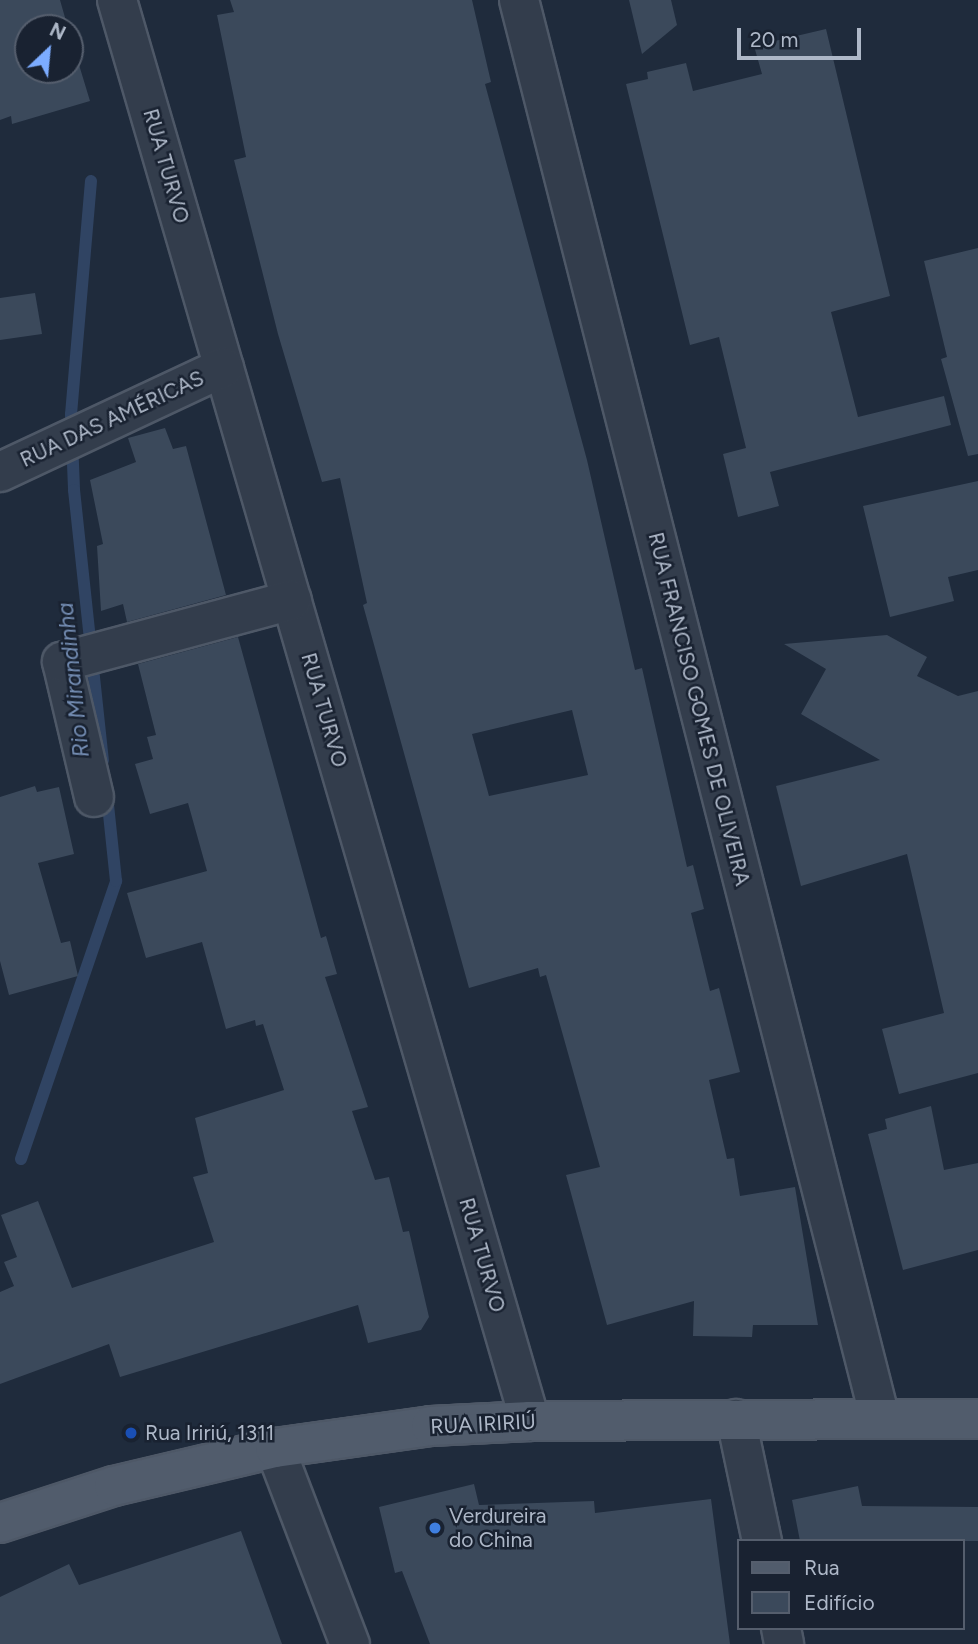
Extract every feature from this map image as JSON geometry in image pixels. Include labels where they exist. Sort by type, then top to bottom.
[{"type":"main road","name":"RUA IRIRIÚ","points":[[0,1523],[114,1486],[275,1448],[431,1426],[530,1421],[978,1419]]},
{"type":"street","name":"RUA TURVO","points":[[117,0],[530,1421]]},
{"type":"street","name":"RUA FRANCISO GOMES DE OLIVEIRA","points":[[519,0],[880,1419]]},
{"type":"street","name":"RUA DAS AMÉRICAS","points":[[0,472],[224,367]]},
{"type":"street","points":[[94,797],[62,662],[292,600]]},
{"type":"street","points":[[736,1419],[762,1539]]},
{"type":"street","points":[[275,1448],[350,1644]]},
{"type":"building","points":[[0,0],[60,0],[64,14],[14,14],[14,84],[84,84],[84,81],[90,101],[12,124],[11,116],[0,120]]},
{"type":"building","points":[[230,0],[472,0],[491,82],[485,84],[587,460],[635,670],[642,668],[687,867],[693,865],[704,909],[691,913],[710,991],[719,988],[740,1072],[709,1080],[727,1159],[734,1158],[740,1196],[795,1187],[818,1325],[753,1325],[752,1337],[693,1336],[694,1301],[607,1325],[566,1175],[600,1167],[546,975],[540,977],[538,968],[469,988],[363,605],[367,603],[340,478],[322,482],[278,334],[234,160],[246,157],[217,15],[234,12]],"holes":[[[572,710],[588,775],[489,796],[472,734]]]},
{"type":"building","points":[[629,0],[671,0],[677,25],[642,54]]},
{"type":"building","points":[[826,29],[890,296],[831,312],[858,417],[944,396],[951,425],[770,472],[779,506],[738,517],[723,454],[746,448],[719,337],[690,345],[626,84],[648,79],[647,72],[686,63],[693,91],[762,74],[754,46]]},
{"type":"building","points":[[978,248],[978,454],[968,456],[941,359],[947,357],[924,261]]},
{"type":"building","points":[[35,293],[42,334],[0,340],[0,298]]},
{"type":"building","points":[[165,428],[173,449],[186,446],[226,595],[127,622],[123,604],[101,611],[97,546],[103,544],[90,480],[136,462],[128,438]]},
{"type":"building","points":[[978,481],[978,570],[948,577],[954,601],[890,617],[863,506]]},
{"type":"building","points":[[887,635],[927,657],[917,676],[958,696],[978,691],[978,1073],[899,1094],[882,1029],[944,1013],[907,854],[801,886],[776,786],[880,760],[801,714],[826,669],[784,644]]},
{"type":"building","points":[[238,637],[321,938],[326,936],[337,974],[325,977],[368,1107],[352,1111],[375,1180],[389,1177],[403,1232],[409,1231],[429,1317],[421,1330],[368,1343],[358,1305],[120,1377],[109,1344],[0,1384],[0,1292],[14,1286],[4,1262],[17,1257],[1,1215],[38,1201],[72,1288],[214,1242],[193,1177],[208,1173],[195,1118],[284,1090],[263,1024],[256,1026],[255,1020],[226,1029],[202,942],[146,958],[127,893],[207,871],[188,803],[150,814],[135,764],[153,759],[147,737],[156,735],[138,664]]},
{"type":"building","points":[[35,786],[37,792],[59,787],[74,854],[38,863],[61,943],[70,941],[78,976],[9,995],[0,961],[0,797]]},
{"type":"building","points":[[931,1106],[944,1170],[978,1163],[978,1250],[903,1270],[868,1134],[887,1129],[885,1119]]},
{"type":"building","points":[[474,1484],[479,1505],[594,1501],[595,1513],[711,1499],[730,1644],[430,1644],[402,1571],[395,1573],[379,1507]]},
{"type":"building","points":[[858,1486],[862,1506],[978,1507],[978,1541],[800,1539],[792,1500]]},
{"type":"building","points":[[241,1531],[282,1644],[0,1644],[0,1597],[69,1564],[79,1585]]},
{"type":"waterway","name":"Rio Mirandinha","points":[[91,181],[71,414],[74,490],[103,760]]},
{"type":"waterway","name":"Rio Mirandinha","points":[[21,1159],[116,881],[107,795]]},
{"type":"place","name":"Rua Iririú, 1311","points":[[131,1433]]},
{"type":"place","name":"Verdureira do China","points":[[435,1528]]}]
